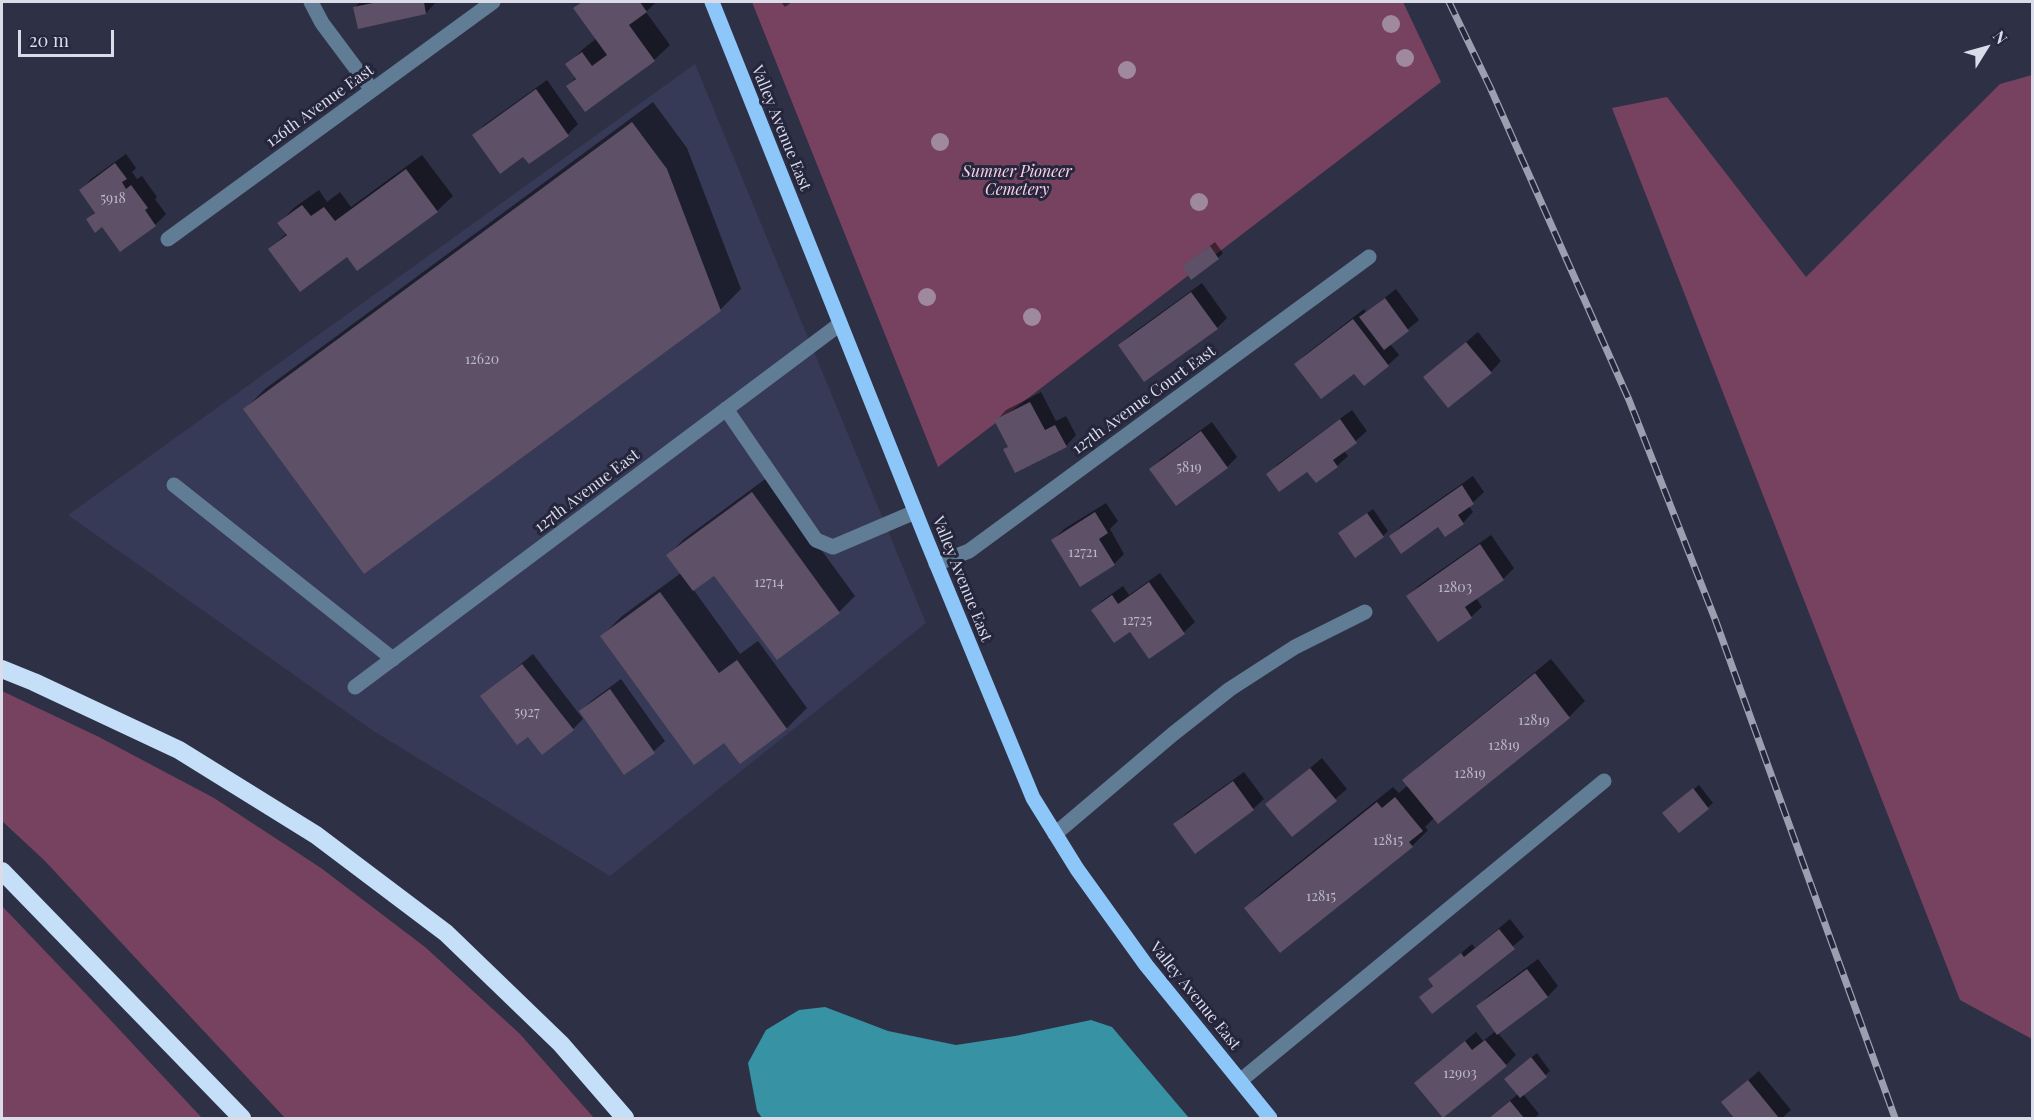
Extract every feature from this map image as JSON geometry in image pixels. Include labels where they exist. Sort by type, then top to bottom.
[{"type":"highway","points":[[2,669],[179,750],[316,835],[446,933],[561,1044],[624,1119]]},
{"type":"highway","points":[[2,871],[242,1119]]},
{"type":"main road","name":"Valley Avenue East","points":[[712,2],[915,512],[1033,798],[1077,869],[1146,965],[1270,1119]]},
{"type":"street","points":[[311,2],[322,23],[372,90]]},
{"type":"street","name":"126th Avenue East","points":[[168,239],[493,2]]},
{"type":"street","name":"127th Avenue Court East","points":[[936,564],[969,551],[1368,257]]},
{"type":"street","name":"127th Avenue East","points":[[355,687],[840,324]]},
{"type":"street","points":[[726,409],[816,540],[833,547],[915,512]]},
{"type":"street","points":[[174,485],[393,659]]},
{"type":"street","points":[[1055,834],[1230,689],[1295,647],[1365,612]]},
{"type":"street","points":[[1240,1082],[1604,781]]},
{"type":"shaded area","points":[[695,64],[926,623],[610,876],[372,730],[68,515]]},
{"type":"shaded area","points":[[825,1007],[888,1031],[956,1045],[1015,1036],[1091,1020],[1112,1027],[1189,1118],[762,1118],[757,1111],[748,1063],[766,1030],[799,1010]]},
{"type":"green space","name":"Sumner Pioneer Cemetery","points":[[752,2],[1403,2],[1441,82],[938,467]]},
{"type":"green space","points":[[2032,75],[2032,1039],[1960,1000],[1612,108],[1667,97],[1806,277],[2000,84]]},
{"type":"green space","points":[[2,691],[99,737],[214,798],[321,868],[425,947],[520,1034],[594,1118],[285,1118],[44,860],[2,821]]},
{"type":"green space","points":[[2,906],[87,995],[202,1118],[2,1118]]},
{"type":"building","points":[[378,2],[424,2],[426,14],[358,29],[353,7]]},
{"type":"building","points":[[582,2],[640,2],[647,12],[629,25],[655,61],[585,112],[566,86],[576,79],[565,64],[582,52],[592,66],[607,55],[573,8]]},
{"type":"building","points":[[536,89],[569,136],[529,164],[523,157],[500,174],[472,135]]},
{"type":"building","points":[[632,122],[667,169],[721,311],[364,574],[243,409]]},
{"type":"building","points":[[115,163],[127,179],[122,182],[126,189],[131,185],[148,208],[145,210],[156,226],[120,252],[102,227],[95,233],[86,219],[95,213],[79,190]]},
{"type":"building","points":[[406,169],[438,212],[357,271],[347,257],[300,292],[268,249],[287,235],[277,223],[302,205],[311,216],[324,207],[335,221]]},
{"type":"building","points":[[1210,246],[1219,259],[1191,280],[1182,266]]},
{"type":"building","points":[[1191,292],[1218,329],[1144,382],[1118,345]]},
{"type":"building","points":[[1385,298],[1409,331],[1384,350],[1359,317]]},
{"type":"building","points":[[1353,319],[1389,366],[1364,386],[1354,374],[1321,399],[1294,364]]},
{"type":"building","points":[[1466,342],[1492,373],[1448,408],[1423,377]]},
{"type":"building","points":[[1030,402],[1045,430],[1055,425],[1067,447],[1015,473],[1003,449],[1008,447],[994,420]]},
{"type":"building","points":[[1340,419],[1357,443],[1333,460],[1338,467],[1316,483],[1307,472],[1279,492],[1266,474]]},
{"type":"building","points":[[1201,431],[1228,468],[1176,506],[1149,469]]},
{"type":"building","points":[[1462,485],[1474,504],[1458,515],[1464,524],[1445,537],[1438,527],[1401,554],[1389,536]]},
{"type":"building","points":[[752,492],[840,613],[777,660],[714,576],[693,591],[666,555]]},
{"type":"building","points":[[1095,512],[1108,533],[1099,539],[1115,565],[1080,587],[1051,540]]},
{"type":"building","points":[[1367,513],[1384,537],[1355,558],[1338,533]]},
{"type":"building","points":[[1480,544],[1504,580],[1465,607],[1472,618],[1438,642],[1406,596]]},
{"type":"building","points":[[1149,582],[1185,634],[1149,659],[1130,632],[1114,643],[1091,610],[1112,595],[1118,604]]},
{"type":"building","points":[[660,592],[719,673],[737,660],[787,729],[740,764],[724,743],[694,765],[600,636]]},
{"type":"building","points":[[522,664],[574,730],[542,755],[528,737],[517,745],[480,696]]},
{"type":"building","points":[[1535,673],[1570,718],[1438,824],[1402,780]]},
{"type":"building","points":[[610,689],[655,753],[624,775],[579,711]]},
{"type":"building","points":[[1310,768],[1337,801],[1292,837],[1265,804]]},
{"type":"building","points":[[1233,781],[1254,810],[1195,854],[1173,824]]},
{"type":"building","points":[[1693,788],[1709,809],[1679,833],[1662,813]]},
{"type":"building","points":[[1395,797],[1423,831],[1409,842],[1413,847],[1280,953],[1244,908],[1377,802],[1382,808]]},
{"type":"building","points":[[1499,929],[1515,949],[1432,1014],[1419,997],[1433,986],[1428,979],[1461,953],[1464,957]]},
{"type":"building","points":[[1527,969],[1548,997],[1497,1035],[1476,1006]]},
{"type":"building","points":[[1485,1040],[1507,1066],[1443,1118],[1414,1083],[1465,1041],[1472,1050]]},
{"type":"building","points":[[1531,1057],[1547,1077],[1520,1098],[1504,1079]]},
{"type":"building","points":[[1748,1080],[1779,1118],[1734,1118],[1721,1102]]},
{"type":"building","points":[[1510,1101],[1524,1118],[1489,1118]]},
{"type":"railway","points":[[1449,2],[1490,87],[1629,400],[1715,619],[1895,1118]]}]
